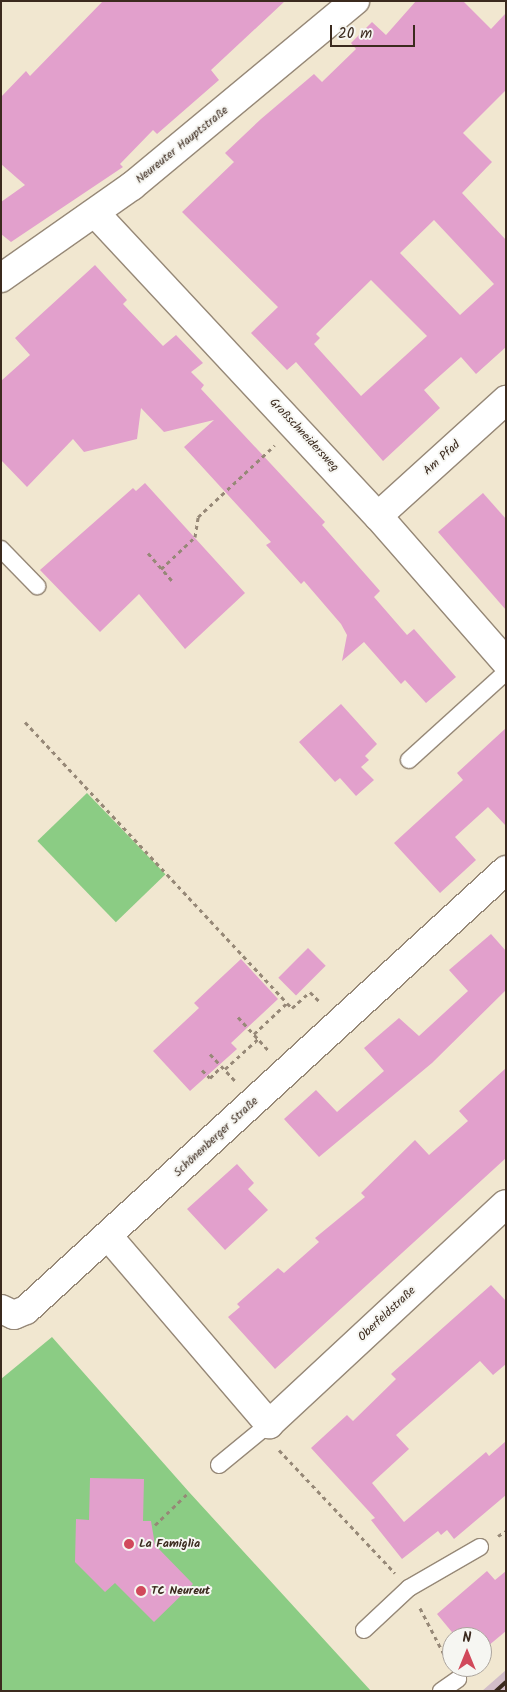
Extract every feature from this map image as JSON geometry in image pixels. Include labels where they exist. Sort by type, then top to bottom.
[{"type":"street","name":"Neureuter Hauptstraße","points":[[1,278],[96,214],[355,1]]},
{"type":"street","name":"Großschneidersweg","points":[[96,214],[296,426],[506,662]]},
{"type":"street","name":"Am Pfad","points":[[378,516],[506,400]]},
{"type":"street","name":"Schönenberger Straße","points":[[1,1309],[14,1315],[26,1310],[506,870]]},
{"type":"street","name":"Oberfeldstraße","points":[[269,1424],[506,1204]]},
{"type":"street","points":[[108,1236],[269,1424]]},
{"type":"lane","points":[[1,549],[37,586]]},
{"type":"lane","points":[[409,760],[506,672]]},
{"type":"lane","points":[[220,1465],[269,1424]]},
{"type":"lane","points":[[364,1630],[409,1588],[480,1546]]},
{"type":"lane","points":[[441,1691],[458,1679]]},
{"type":"path","points":[[161,569],[195,537],[198,517],[296,426]]},
{"type":"path","points":[[148,552],[172,581]]},
{"type":"path","points":[[25,722],[292,1008],[310,992],[339,1023]]},
{"type":"path","points":[[254,1034],[287,1003]]},
{"type":"path","points":[[238,1017],[288,1071]]},
{"type":"path","points":[[202,1070],[210,1078],[258,1039]]},
{"type":"path","points":[[210,1054],[255,1101]]},
{"type":"path","points":[[269,1424],[273,1443],[409,1588],[458,1679]]},
{"type":"path","points":[[155,1525],[189,1492]]},
{"type":"shaded area","points":[[506,1670],[506,1691],[482,1691]]},
{"type":"green space","points":[[87,793],[165,874],[116,922],[37,841]]},
{"type":"green space","name":"TC Neureut","points":[[52,1337],[189,1492],[371,1691],[1,1691],[1,1379]]},
{"type":"building","points":[[103,1],[285,1],[211,70],[219,80],[157,134],[153,130],[120,164],[123,167],[11,242],[1,234],[1,202],[25,185],[1,164],[1,97],[26,71],[30,76]]},
{"type":"building","points":[[416,1],[463,1],[491,29],[506,13],[506,90],[463,133],[492,162],[462,193],[506,240],[506,347],[476,374],[461,357],[424,390],[440,408],[383,461],[296,362],[287,370],[251,333],[278,307],[182,212],[234,162],[225,153],[261,119],[314,74],[322,82],[356,49],[351,43],[372,22],[386,35]],"holes":[[[434,220],[494,284],[460,315],[400,253]],[[371,280],[427,336],[361,396],[314,344],[320,338],[316,334]]]},
{"type":"building","points":[[95,265],[127,300],[123,304],[163,346],[176,335],[203,363],[191,372],[204,385],[201,389],[325,522],[322,525],[380,591],[374,597],[407,635],[414,629],[456,677],[426,703],[405,680],[401,684],[364,642],[342,661],[347,635],[341,624],[304,581],[301,584],[266,545],[271,542],[184,447],[214,420],[164,432],[141,408],[137,439],[84,452],[73,439],[27,487],[1,460],[1,381],[30,355],[15,338]]},
{"type":"building","points":[[145,483],[245,593],[185,649],[139,594],[100,632],[40,570],[133,488],[136,491]]},
{"type":"building","points":[[483,493],[506,519],[506,610],[438,532]]},
{"type":"building","points":[[341,704],[377,744],[365,756],[369,760],[361,767],[374,780],[356,796],[340,778],[335,782],[299,742]]},
{"type":"building","points":[[506,728],[506,826],[488,807],[455,837],[476,860],[440,893],[394,843],[463,780],[457,773]]},
{"type":"building","points":[[491,934],[506,951],[506,990],[432,1063],[319,1157],[284,1119],[316,1090],[337,1112],[384,1071],[364,1048],[399,1018],[419,1036],[468,991],[449,970]]},
{"type":"building","points":[[308,948],[326,966],[296,995],[278,978]]},
{"type":"building","points":[[241,959],[278,999],[231,1043],[237,1049],[190,1091],[153,1051],[199,1008],[194,1003]]},
{"type":"building","points":[[506,1068],[506,1158],[275,1369],[228,1317],[240,1307],[237,1304],[278,1268],[284,1273],[319,1242],[315,1238],[365,1197],[361,1193],[415,1140],[429,1155],[468,1121],[459,1111]]},
{"type":"building","points":[[237,1164],[254,1183],[248,1189],[268,1210],[225,1250],[187,1209]]},
{"type":"building","points":[[491,1285],[506,1301],[506,1364],[493,1375],[480,1361],[396,1435],[409,1449],[372,1483],[404,1522],[486,1452],[489,1456],[506,1441],[506,1495],[454,1539],[447,1530],[441,1535],[438,1531],[402,1559],[371,1520],[375,1518],[311,1448],[347,1415],[353,1421],[396,1379],[391,1374]]},
{"type":"building","points":[[90,1478],[144,1479],[143,1521],[151,1521],[155,1545],[193,1584],[154,1622],[115,1583],[105,1592],[75,1562],[76,1519],[89,1520]]},
{"type":"building","points":[[487,1571],[495,1580],[506,1571],[506,1631],[492,1643],[492,1627],[448,1627],[437,1614]]},
{"type":"railway","points":[[496,1691],[506,1682]]},
{"type":"place","name":"La Famiglia","points":[[129,1544]]},
{"type":"place","name":"TC Neureut","points":[[141,1591]]}]
